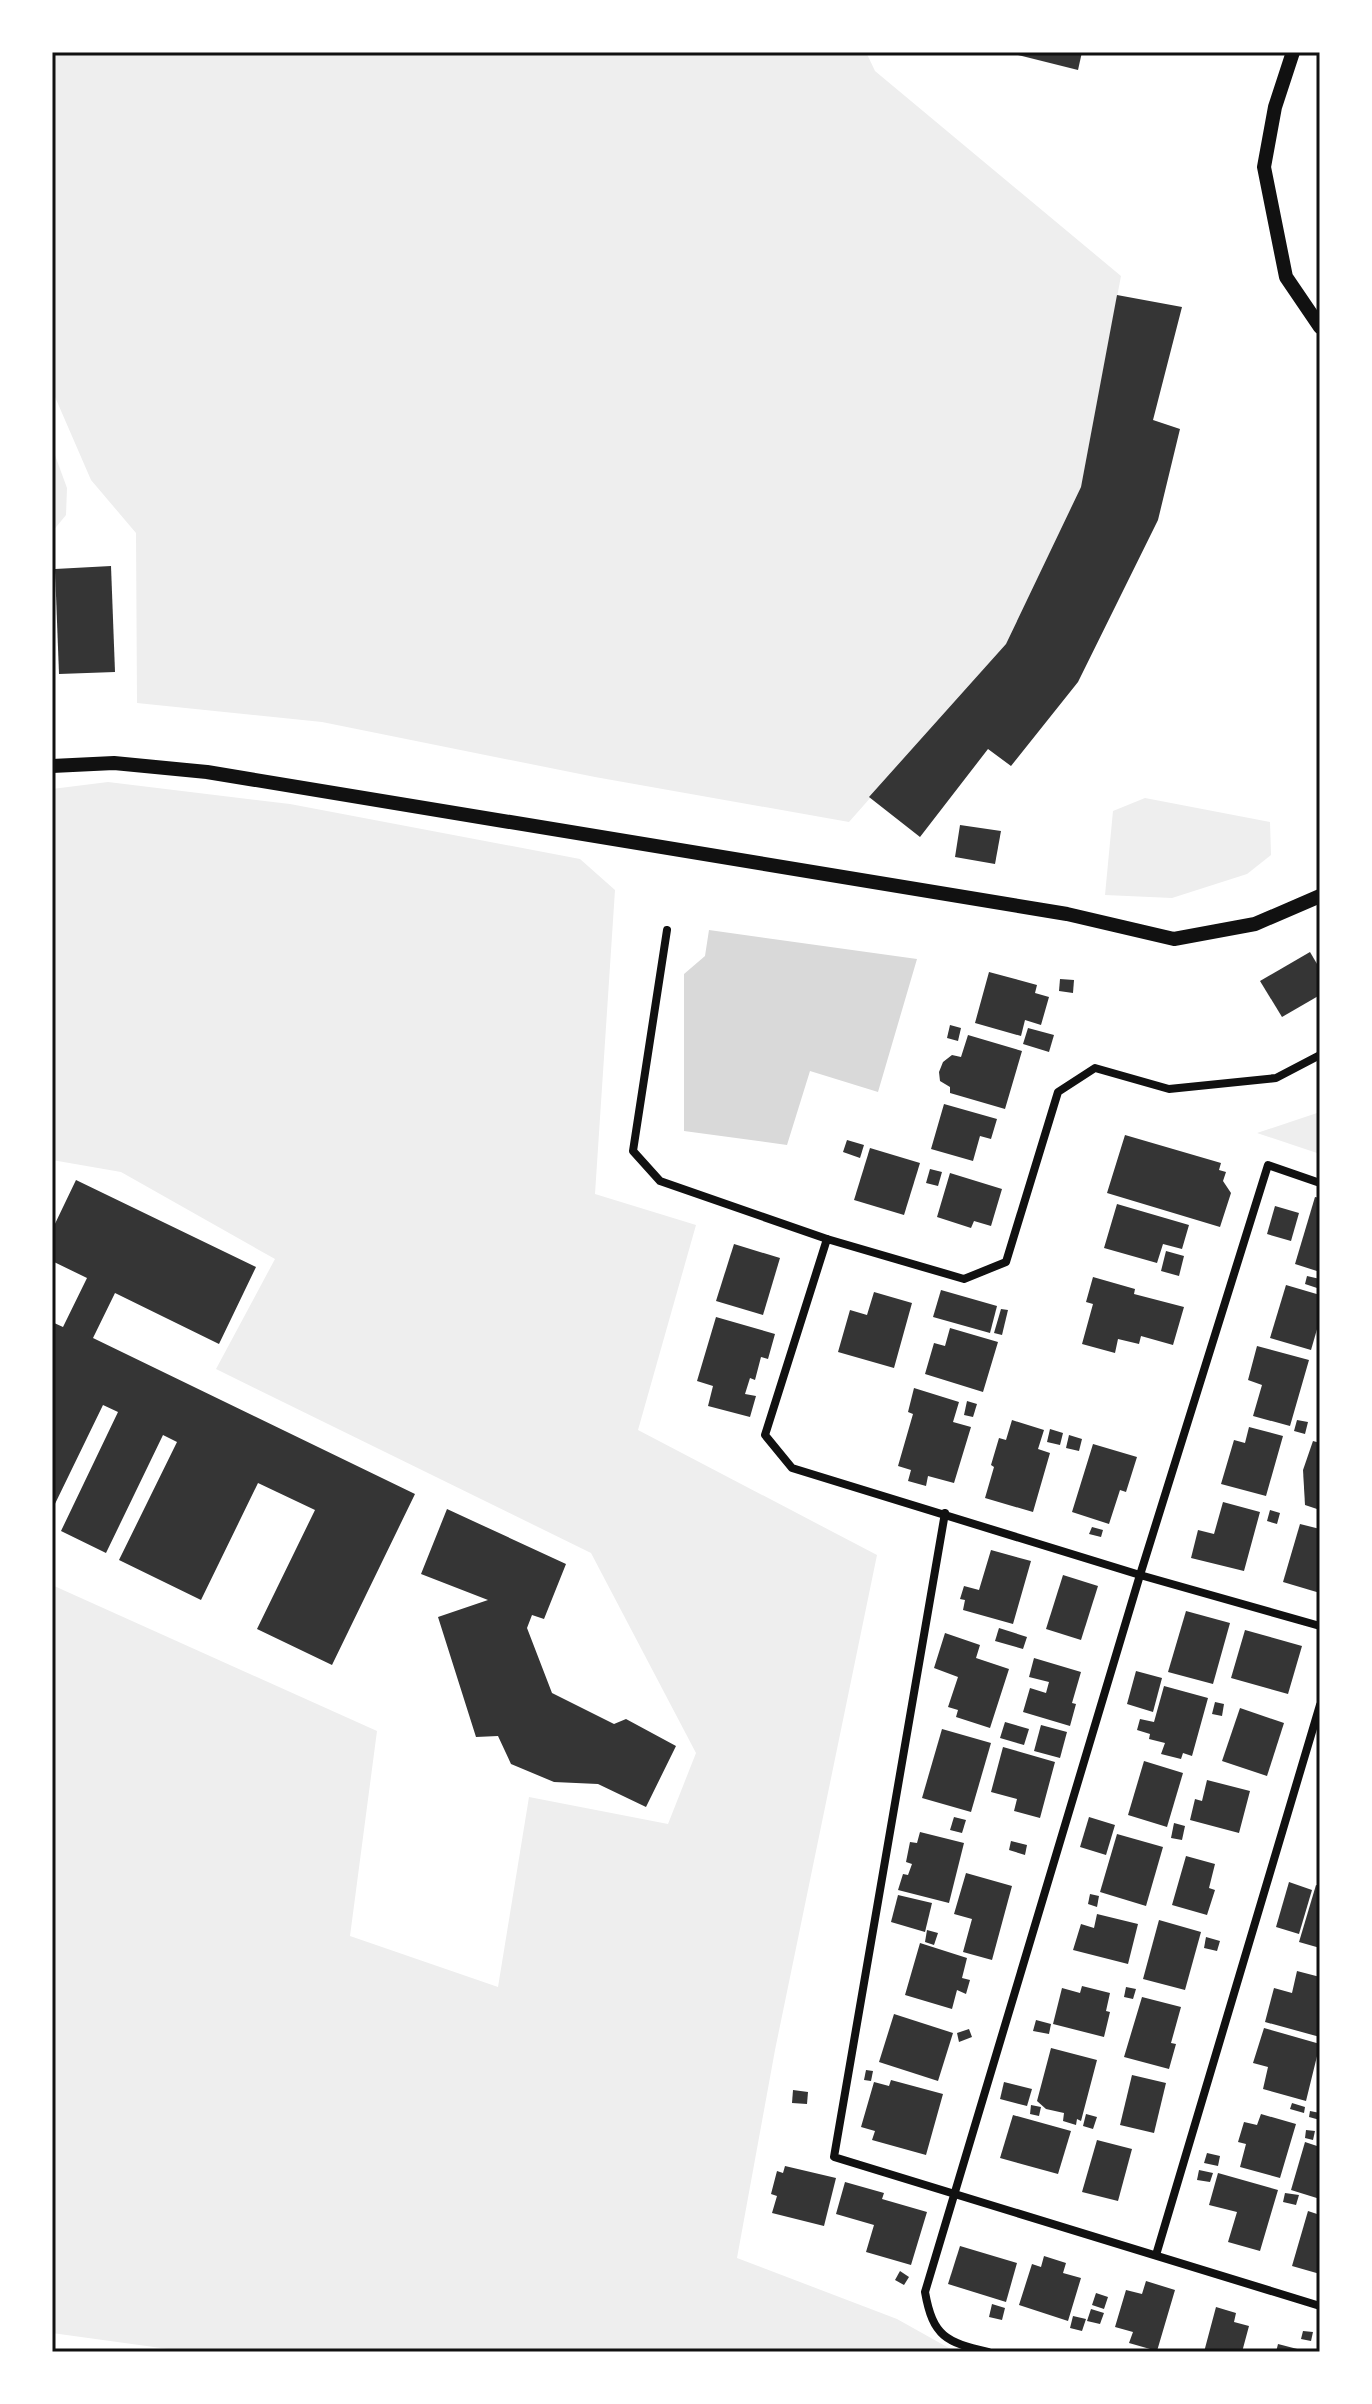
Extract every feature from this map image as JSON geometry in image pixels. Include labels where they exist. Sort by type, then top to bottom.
[{"type":"street","points":[[1293,52],[1275,107],[1264,167],[1286,277],[1320,327]]},
{"type":"street","points":[[52,766],[114,763],[207,772],[1067,914],[1174,939],[1255,924],[1320,896]]},
{"type":"street","points":[[667,930],[633,1151],[660,1181],[827,1239],[964,1279],[1006,1262],[1058,1092],[1095,1068],[1169,1089],[1276,1078],[1320,1055]]},
{"type":"street","points":[[988,2352],[952,2343],[929,2316],[925,2292],[1140,1575],[1268,1165],[1320,1183]]},
{"type":"street","points":[[827,1239],[765,1435],[792,1468],[1140,1575],[1320,1626]]},
{"type":"street","points":[[945,1513],[834,2157],[1320,2306]]},
{"type":"street","points":[[1156,2255],[1320,1705]]},
{"type":"shaded area","points":[[54,52],[866,52],[875,71],[1121,276],[1081,487],[1006,644],[849,822],[595,777],[322,722],[137,703],[136,533],[91,480],[52,390]]},
{"type":"shaded area","points":[[52,447],[67,488],[66,515],[52,532]]},
{"type":"shaded area","points":[[108,782],[290,804],[580,859],[615,890],[595,1194],[696,1225],[638,1430],[877,1555],[775,2050],[737,2258],[897,2319],[956,2352],[190,2352],[52,2333],[52,1585],[377,1731],[350,1936],[498,1987],[529,1797],[668,1824],[696,1753],[591,1553],[216,1369],[275,1259],[121,1172],[52,1160],[52,789]]},
{"type":"shaded area","points":[[1145,798],[1270,822],[1271,855],[1247,874],[1172,898],[1105,895],[1113,811]]},
{"type":"shaded area","points":[[709,930],[917,959],[878,1092],[810,1071],[787,1145],[684,1131],[684,974],[705,956]]},
{"type":"shaded area","points":[[1320,1112],[1320,1154],[1257,1133]]},
{"type":"building","points":[[1006,52],[1082,52],[1078,70]]},
{"type":"building","points":[[1117,295],[1182,307],[1153,420],[1180,429],[1158,520],[1078,682],[1011,766],[988,749],[920,837],[869,797],[1006,644],[1081,487]]},
{"type":"building","points":[[111,566],[115,672],[59,674],[55,569]]},
{"type":"building","points":[[960,825],[1001,831],[995,864],[955,857]]},
{"type":"building","points":[[1310,952],[1320,969],[1320,995],[1282,1017],[1260,981]]},
{"type":"building","points":[[989,972],[1037,985],[1035,993],[1049,997],[1041,1025],[1025,1020],[1021,1036],[975,1023]]},
{"type":"building","points":[[1060,979],[1074,980],[1073,993],[1059,991]]},
{"type":"building","points":[[950,1025],[961,1028],[958,1041],[947,1038]]},
{"type":"building","points":[[1028,1028],[1054,1035],[1049,1052],[1023,1044]]},
{"type":"building","points":[[968,1035],[1022,1051],[1005,1109],[950,1093],[950,1087],[940,1081],[943,1062],[952,1055],[961,1057]]},
{"type":"building","points":[[944,1104],[997,1119],[991,1139],[980,1136],[973,1161],[931,1149]]},
{"type":"building","points":[[1125,1135],[1221,1163],[1219,1170],[1226,1172],[1223,1181],[1231,1193],[1220,1227],[1107,1193]]},
{"type":"building","points":[[847,1140],[864,1145],[860,1158],[843,1152]]},
{"type":"building","points":[[870,1148],[920,1163],[904,1215],[854,1200]]},
{"type":"building","points":[[930,1169],[942,1172],[938,1186],[926,1183]]},
{"type":"building","points":[[950,1173],[1002,1189],[991,1226],[974,1221],[971,1228],[937,1217]]},
{"type":"building","points":[[76,1180],[256,1267],[219,1344],[115,1293],[93,1338],[415,1494],[332,1665],[257,1629],[315,1510],[258,1483],[201,1600],[119,1560],[177,1442],[163,1435],[106,1553],[61,1531],[118,1412],[103,1405],[52,1510],[52,1322],[63,1327],[87,1278],[52,1261],[52,1230]]},
{"type":"building","points":[[1315,1197],[1320,1198],[1320,1272],[1295,1264]]},
{"type":"building","points":[[1117,1204],[1189,1225],[1182,1249],[1163,1244],[1157,1263],[1104,1248]]},
{"type":"building","points":[[1275,1206],[1299,1213],[1291,1241],[1267,1234]]},
{"type":"building","points":[[734,1244],[780,1258],[763,1315],[716,1301]]},
{"type":"building","points":[[1166,1251],[1184,1256],[1179,1276],[1161,1271]]},
{"type":"building","points":[[1307,1276],[1320,1279],[1320,1289],[1305,1284]]},
{"type":"building","points":[[1093,1277],[1135,1289],[1134,1294],[1184,1307],[1173,1345],[1141,1336],[1139,1344],[1118,1339],[1115,1353],[1082,1344],[1093,1304],[1086,1302]]},
{"type":"building","points":[[1286,1285],[1320,1295],[1320,1319],[1311,1350],[1270,1338]]},
{"type":"building","points":[[941,1290],[997,1306],[990,1333],[933,1317]]},
{"type":"building","points":[[874,1292],[912,1303],[894,1368],[838,1352],[850,1310],[867,1315]]},
{"type":"building","points":[[1001,1309],[1008,1310],[1002,1335],[994,1333]]},
{"type":"building","points":[[716,1317],[775,1334],[768,1359],[761,1357],[755,1380],[750,1378],[745,1394],[756,1396],[750,1417],[708,1406],[713,1386],[697,1381]]},
{"type":"building","points":[[950,1328],[998,1342],[983,1392],[925,1374],[934,1343],[945,1346]]},
{"type":"building","points":[[1257,1346],[1309,1360],[1290,1426],[1253,1416],[1262,1385],[1248,1380]]},
{"type":"building","points":[[914,1388],[959,1402],[953,1422],[971,1427],[954,1483],[928,1476],[926,1486],[908,1481],[911,1470],[898,1466],[913,1414],[908,1412]]},
{"type":"building","points":[[967,1401],[977,1404],[973,1417],[964,1415]]},
{"type":"building","points":[[1012,1420],[1044,1430],[1038,1449],[1050,1453],[1033,1512],[985,1498],[999,1438],[1006,1440]]},
{"type":"building","points":[[1297,1420],[1308,1422],[1305,1434],[1294,1431]]},
{"type":"building","points":[[1249,1427],[1283,1436],[1266,1496],[1221,1484],[1234,1440],[1245,1443]]},
{"type":"building","points":[[1050,1429],[1063,1433],[1060,1445],[1047,1442]]},
{"type":"building","points":[[1069,1435],[1082,1439],[1079,1451],[1066,1448]]},
{"type":"building","points":[[1313,1441],[1320,1443],[1320,1510],[1305,1505],[1303,1470]]},
{"type":"building","points":[[1093,1444],[1137,1457],[1126,1492],[1120,1490],[1109,1524],[1072,1512]]},
{"type":"building","points":[[1223,1502],[1260,1512],[1244,1571],[1191,1558],[1198,1530],[1214,1534]]},
{"type":"building","points":[[447,1509],[566,1564],[544,1619],[532,1615],[527,1628],[552,1693],[614,1724],[626,1719],[676,1746],[646,1807],[598,1784],[554,1782],[511,1764],[498,1736],[476,1737],[438,1617],[488,1600],[421,1574]]},
{"type":"building","points":[[1270,1510],[1280,1513],[1277,1524],[1267,1521]]},
{"type":"building","points":[[1300,1524],[1320,1529],[1320,1593],[1283,1582]]},
{"type":"building","points":[[1092,1527],[1103,1530],[1101,1537],[1089,1534]]},
{"type":"building","points":[[991,1550],[1031,1561],[1013,1624],[963,1610],[965,1600],[960,1599],[964,1586],[979,1590]]},
{"type":"building","points":[[1063,1575],[1098,1586],[1081,1640],[1046,1629]]},
{"type":"building","points":[[1186,1611],[1230,1623],[1213,1684],[1168,1672]]},
{"type":"building","points":[[999,1628],[1027,1637],[1023,1649],[995,1641]]},
{"type":"building","points":[[1245,1630],[1302,1646],[1288,1694],[1231,1678]]},
{"type":"building","points":[[945,1633],[980,1645],[976,1658],[1009,1669],[990,1728],[956,1717],[958,1710],[948,1707],[958,1677],[934,1668]]},
{"type":"building","points":[[1034,1658],[1081,1672],[1072,1703],[1076,1704],[1070,1726],[1023,1712],[1030,1688],[1046,1693],[1049,1682],[1029,1677]]},
{"type":"building","points":[[1136,1671],[1162,1678],[1153,1712],[1127,1704]]},
{"type":"building","points":[[1164,1686],[1208,1698],[1192,1756],[1183,1753],[1181,1759],[1161,1754],[1165,1743],[1149,1739],[1150,1734],[1137,1730],[1140,1719],[1154,1722]]},
{"type":"building","points":[[1215,1702],[1224,1704],[1222,1716],[1212,1714]]},
{"type":"building","points":[[1240,1708],[1284,1723],[1267,1776],[1222,1761]]},
{"type":"building","points":[[1005,1722],[1029,1729],[1024,1745],[1000,1738]]},
{"type":"building","points":[[1041,1725],[1067,1732],[1060,1758],[1034,1751]]},
{"type":"building","points":[[942,1729],[991,1743],[971,1812],[922,1798]]},
{"type":"building","points":[[1003,1747],[1055,1762],[1040,1818],[1014,1811],[1017,1799],[991,1792]]},
{"type":"building","points":[[1144,1761],[1183,1773],[1167,1827],[1128,1815]]},
{"type":"building","points":[[1207,1780],[1250,1791],[1239,1833],[1190,1820],[1195,1799],[1202,1801]]},
{"type":"building","points":[[954,1817],[966,1820],[962,1833],[950,1830]]},
{"type":"building","points":[[1089,1817],[1115,1825],[1106,1855],[1080,1847]]},
{"type":"building","points":[[1174,1823],[1185,1826],[1182,1840],[1171,1838]]},
{"type":"building","points":[[920,1832],[964,1843],[949,1903],[898,1890],[903,1874],[908,1875],[912,1864],[906,1862],[910,1842],[917,1843]]},
{"type":"building","points":[[1117,1834],[1163,1847],[1146,1906],[1100,1892]]},
{"type":"building","points":[[1011,1841],[1027,1845],[1025,1855],[1009,1850]]},
{"type":"building","points":[[1186,1856],[1215,1864],[1209,1888],[1215,1890],[1207,1915],[1172,1905]]},
{"type":"building","points":[[966,1873],[1012,1886],[992,1960],[963,1952],[972,1919],[954,1914]]},
{"type":"building","points":[[1289,1882],[1312,1890],[1299,1934],[1276,1927]]},
{"type":"building","points":[[1316,1885],[1320,1886],[1320,1948],[1299,1942]]},
{"type":"building","points":[[1090,1894],[1099,1896],[1097,1907],[1088,1904]]},
{"type":"building","points":[[898,1895],[932,1903],[925,1932],[891,1922]]},
{"type":"building","points":[[1097,1914],[1138,1924],[1128,1964],[1073,1950],[1081,1924],[1094,1928]]},
{"type":"building","points":[[1159,1920],[1201,1932],[1185,1990],[1143,1979]]},
{"type":"building","points":[[927,1930],[938,1933],[934,1945],[925,1942]]},
{"type":"building","points":[[1206,1937],[1220,1941],[1217,1951],[1204,1948]]},
{"type":"building","points":[[920,1943],[967,1958],[962,1978],[970,1980],[966,1994],[957,1990],[952,2009],[905,1995]]},
{"type":"building","points":[[1297,1971],[1320,1977],[1320,2037],[1265,2022],[1274,1988],[1292,1993]]},
{"type":"building","points":[[1082,1986],[1110,1993],[1106,2011],[1110,2012],[1104,2037],[1053,2024],[1062,1988],[1080,1993]]},
{"type":"building","points":[[1126,1987],[1136,1989],[1133,1999],[1124,1997]]},
{"type":"building","points":[[1142,1997],[1181,2007],[1171,2043],[1176,2044],[1169,2069],[1124,2057]]},
{"type":"building","points":[[894,2014],[953,2033],[938,2081],[879,2062]]},
{"type":"building","points":[[1036,2020],[1051,2024],[1049,2034],[1033,2031]]},
{"type":"building","points":[[1264,2028],[1320,2044],[1306,2101],[1263,2089],[1268,2067],[1253,2063]]},
{"type":"building","points":[[969,2029],[972,2037],[959,2042],[957,2033]]},
{"type":"building","points":[[1051,2048],[1097,2060],[1081,2121],[1077,2119],[1076,2125],[1063,2121],[1064,2113],[1046,2109],[1037,2101]]},
{"type":"building","points":[[866,2070],[873,2071],[871,2081],[864,2080]]},
{"type":"building","points":[[1132,2075],[1166,2083],[1154,2133],[1120,2125]]},
{"type":"building","points":[[891,2080],[943,2094],[926,2155],[872,2140],[875,2131],[861,2127],[874,2082],[889,2086]]},
{"type":"building","points":[[1004,2082],[1032,2089],[1027,2106],[1000,2099]]},
{"type":"building","points":[[793,2090],[808,2092],[807,2104],[792,2103]]},
{"type":"building","points":[[1292,2103],[1305,2107],[1304,2113],[1290,2109]]},
{"type":"building","points":[[1031,2105],[1041,2107],[1039,2116],[1030,2114]]},
{"type":"building","points":[[1310,2111],[1320,2113],[1320,2120],[1309,2117]]},
{"type":"building","points":[[1086,2114],[1097,2117],[1093,2129],[1083,2126]]},
{"type":"building","points":[[1261,2114],[1296,2124],[1280,2178],[1240,2167],[1246,2144],[1238,2142],[1244,2122],[1257,2125]]},
{"type":"building","points":[[1013,2115],[1071,2131],[1058,2174],[1000,2158]]},
{"type":"building","points":[[1306,2130],[1315,2131],[1313,2140],[1305,2138]]},
{"type":"building","points":[[1097,2140],[1132,2149],[1118,2201],[1082,2192]]},
{"type":"building","points":[[1305,2142],[1320,2147],[1320,2199],[1291,2190]]},
{"type":"building","points":[[1207,2153],[1220,2156],[1218,2166],[1204,2163]]},
{"type":"building","points":[[785,2166],[836,2178],[824,2226],[772,2213],[777,2196],[771,2194],[777,2171],[783,2173]]},
{"type":"building","points":[[1199,2170],[1213,2173],[1210,2182],[1197,2180]]},
{"type":"building","points":[[1218,2173],[1278,2190],[1260,2251],[1228,2242],[1237,2212],[1209,2205]]},
{"type":"building","points":[[845,2182],[884,2193],[882,2199],[927,2212],[911,2265],[866,2252],[874,2225],[836,2214]]},
{"type":"building","points":[[1285,2193],[1299,2195],[1296,2205],[1283,2202]]},
{"type":"building","points":[[1308,2211],[1320,2215],[1320,2274],[1292,2266]]},
{"type":"building","points":[[960,2246],[1017,2263],[1006,2302],[948,2284]]},
{"type":"building","points":[[1044,2256],[1066,2263],[1063,2273],[1081,2278],[1068,2321],[1019,2305],[1032,2264],[1041,2267]]},
{"type":"building","points":[[900,2271],[909,2277],[904,2285],[895,2280]]},
{"type":"building","points":[[1146,2281],[1175,2290],[1157,2351],[1129,2343],[1133,2332],[1115,2327],[1126,2290],[1142,2294]]},
{"type":"building","points":[[1096,2293],[1108,2297],[1104,2309],[1092,2305]]},
{"type":"building","points":[[992,2304],[1005,2308],[1002,2320],[989,2317]]},
{"type":"building","points":[[1216,2307],[1236,2313],[1234,2322],[1249,2326],[1242,2352],[1204,2352]]},
{"type":"building","points":[[1091,2309],[1104,2313],[1100,2324],[1087,2321]]},
{"type":"building","points":[[1073,2316],[1086,2319],[1082,2331],[1070,2328]]},
{"type":"building","points":[[1303,2331],[1313,2332],[1311,2341],[1301,2339]]},
{"type":"building","points":[[1278,2344],[1305,2351],[1305,2352],[1276,2352]]}]
